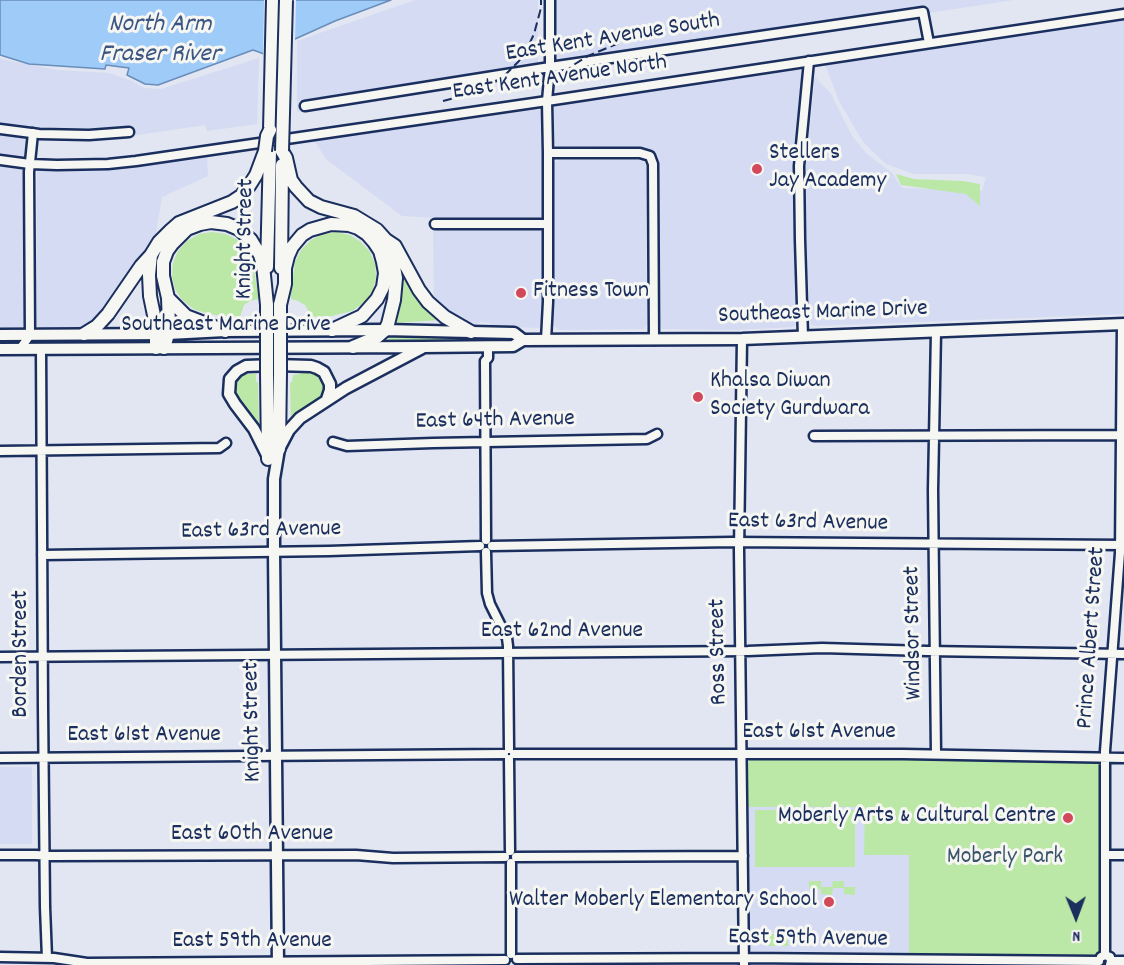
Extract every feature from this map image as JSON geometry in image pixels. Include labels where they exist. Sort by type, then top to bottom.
[{"type":"highway","points":[[273,0],[270,130],[267,136],[272,151],[286,158],[291,180],[309,201],[321,207],[354,216],[377,230],[395,246],[428,302],[445,317],[471,332]]},
{"type":"highway","name":"Knight Street","points":[[279,449],[267,305],[272,151],[286,0]]},
{"type":"highway","points":[[84,334],[97,327],[108,314],[159,242],[179,223],[232,202],[241,196],[272,151]]},
{"type":"highway","name":"Knight Street","points":[[268,459],[280,305],[272,151]]},
{"type":"highway","points":[[160,348],[168,298],[163,276],[164,262],[167,251],[178,236],[187,229],[211,222],[226,224],[239,229],[251,240],[263,265],[267,305]]},
{"type":"highway","points":[[280,305],[288,256],[302,235],[310,230],[331,224],[358,228],[367,234],[380,251],[385,273],[383,287],[377,299],[362,316],[332,330]]},
{"type":"highway","points":[[354,348],[377,337],[388,324],[396,278],[386,240]]},
{"type":"highway","points":[[151,255],[150,296],[156,324],[162,334]]},
{"type":"highway","points":[[168,298],[186,316],[225,331]]},
{"type":"main road","name":"Southeast Marine Drive","points":[[0,349],[485,346],[513,345],[523,340],[742,339],[1123,324]]},
{"type":"main road","name":"Southeast Marine Drive","points":[[0,335],[385,330],[514,333],[523,340]]},
{"type":"main road","points":[[279,449],[289,430],[300,418],[327,399],[423,347]]},
{"type":"main road","points":[[268,459],[254,429],[229,394],[230,379],[237,371],[246,366],[311,366],[324,372],[330,384],[327,399]]},
{"type":"main road","name":"Knight Street","points":[[278,963],[273,551],[274,479],[279,449]]},
{"type":"main road","name":"Knight Street","points":[[268,459],[274,479]]},
{"type":"street","points":[[546,340],[550,0]]},
{"type":"street","name":"East Kent Avenue South","points":[[305,106],[550,67],[924,14],[929,43]]},
{"type":"street","name":"East Kent Avenue North","points":[[0,160],[30,164],[83,165],[136,161],[547,102],[1124,14]]},
{"type":"street","points":[[803,337],[800,166],[809,62]]},
{"type":"street","points":[[0,129],[33,134],[89,135],[129,132]]},
{"type":"street","points":[[20,349],[30,335],[30,164],[33,134]]},
{"type":"street","points":[[548,153],[640,153],[650,156],[652,164],[654,340]]},
{"type":"street","points":[[435,224],[548,224]]},
{"type":"street","name":"Prince Albert Street","points":[[1105,961],[1106,758],[1112,654],[1122,545],[1123,324]]},
{"type":"street","name":"Windsor Street","points":[[936,332],[933,544],[936,754]]},
{"type":"street","name":"Ross Street","points":[[742,339],[738,542],[744,962]]},
{"type":"street","points":[[485,346],[482,357],[485,361],[487,441],[487,593],[507,638],[508,653],[511,961]]},
{"type":"street","name":"Borden Street","points":[[40,350],[47,958]]},
{"type":"street","name":"East 64th Avenue","points":[[333,442],[347,446],[647,439],[657,434]]},
{"type":"street","points":[[814,436],[1121,435]]},
{"type":"street","points":[[0,451],[219,448],[226,443]]},
{"type":"street","name":"East 63rd Avenue","points":[[42,555],[738,542],[1122,545]]},
{"type":"street","name":"East 62nd Avenue","points":[[0,657],[739,651],[822,648],[1124,654]]},
{"type":"street","name":"East 61st Avenue","points":[[0,758],[742,753],[1124,758]]},
{"type":"street","name":"East 60th Avenue","points":[[0,855],[356,855],[393,858],[743,856]]},
{"type":"street","points":[[1105,855],[1124,855]]},
{"type":"street","name":"East 59th Avenue","points":[[0,957],[47,958],[87,963],[162,964],[511,961],[924,963],[1124,961]]},
{"type":"shaded area","points":[[415,0],[538,0],[538,67],[533,78],[297,112],[297,41]]},
{"type":"shaded area","points":[[551,0],[1013,0],[870,22],[553,64]]},
{"type":"shaded area","points":[[1124,20],[1124,314],[812,325],[810,322],[804,185],[815,77],[831,94],[852,136],[867,154],[892,173],[902,188],[982,191],[986,177],[966,174],[913,174],[886,164],[863,142],[839,101],[825,64]]},
{"type":"shaded area","points":[[259,58],[257,124],[207,131],[205,125],[131,136],[130,126],[65,130],[27,129],[0,123],[0,59],[58,70],[109,73],[144,88],[161,89]]},
{"type":"shaded area","points":[[800,70],[802,76],[792,177],[796,325],[735,330],[662,329],[660,325],[658,156],[654,151],[645,147],[557,146],[552,140],[554,107],[559,103]]},
{"type":"shaded area","points":[[533,108],[540,110],[543,115],[544,289],[540,327],[494,326],[489,323],[476,324],[459,320],[434,303],[433,218],[402,216],[326,159],[314,140]]},
{"type":"shaded area","points":[[0,132],[19,136],[27,141],[25,156],[20,158],[0,155]]},
{"type":"shaded area","points":[[207,156],[208,176],[162,197],[155,239],[98,319],[77,329],[38,327],[36,324],[37,172],[40,170],[114,169]]},
{"type":"shaded area","points":[[560,160],[640,160],[646,163],[647,324],[644,329],[559,330],[553,325],[554,165]]},
{"type":"shaded area","points":[[0,165],[19,168],[23,171],[24,323],[17,329],[0,329]]},
{"type":"shaded area","points":[[0,767],[32,767],[32,844],[0,844]]},
{"type":"shaded area","name":"Walter Moberly Elementary School","points":[[748,807],[865,807],[909,855],[909,954],[752,954],[750,949]]},
{"type":"green space","points":[[896,174],[914,179],[980,184],[980,206],[966,194],[901,185]]},
{"type":"green space","points":[[212,232],[226,234],[238,240],[247,250],[253,262],[258,299],[244,305],[240,317],[215,315],[195,310],[182,300],[175,289],[172,277],[173,263],[178,251],[187,241],[199,234]]},
{"type":"green space","points":[[336,232],[350,235],[370,252],[375,264],[376,277],[373,290],[366,301],[352,311],[332,316],[309,317],[305,305],[291,299],[290,290],[295,262],[301,250],[311,240],[323,234]]},
{"type":"green space","points":[[402,268],[441,320],[395,323],[402,288]]},
{"type":"green space","points":[[393,335],[475,338],[475,340],[386,341]]},
{"type":"green space","points":[[301,372],[313,372],[320,376],[325,387],[324,393],[291,421],[290,383],[293,375],[301,374]]},
{"type":"green space","points":[[244,374],[256,374],[259,425],[236,394],[239,379]]},
{"type":"green space","name":"Moberly Park","points":[[751,758],[1097,762],[1100,767],[1101,798],[1100,953],[1094,956],[912,956],[909,954],[909,855],[864,855],[865,807],[748,807],[748,763]]},
{"type":"green space","points":[[755,810],[855,810],[855,867],[755,867]]},
{"type":"green space","points":[[809,881],[821,881],[821,887],[832,887],[833,881],[844,881],[844,887],[855,887],[855,895],[844,894],[844,888],[833,888],[832,895],[821,894],[821,889],[809,889]]},
{"type":"green space","points":[[769,934],[788,934],[788,946],[769,946]]},
{"type":"water","name":"North Arm Fraser River","points":[[0,0],[391,0],[335,21],[284,44],[267,55],[253,50],[158,85],[145,84],[127,75],[129,68],[106,65],[105,69],[29,64],[0,55]]},
{"type":"pier","points":[[264,0],[296,0],[295,43],[286,46],[279,58],[263,57]]},
{"type":"railway","points":[[443,101],[487,87],[504,76],[519,61],[534,34],[541,0]]},
{"type":"railway","points":[[513,90],[548,81],[561,75],[588,56],[619,43]]},
{"type":"place","name":"Stellers Jay Academy","points":[[757,169]]},
{"type":"place","name":"Fitness Town","points":[[521,293]]},
{"type":"place","name":"Khalsa Diwan Society Gurdwara","points":[[698,397]]},
{"type":"place","name":"Moberly Arts & Cultural Centre","points":[[1068,818]]},
{"type":"place","name":"Walter Moberly Elementary School","points":[[829,902]]}]
